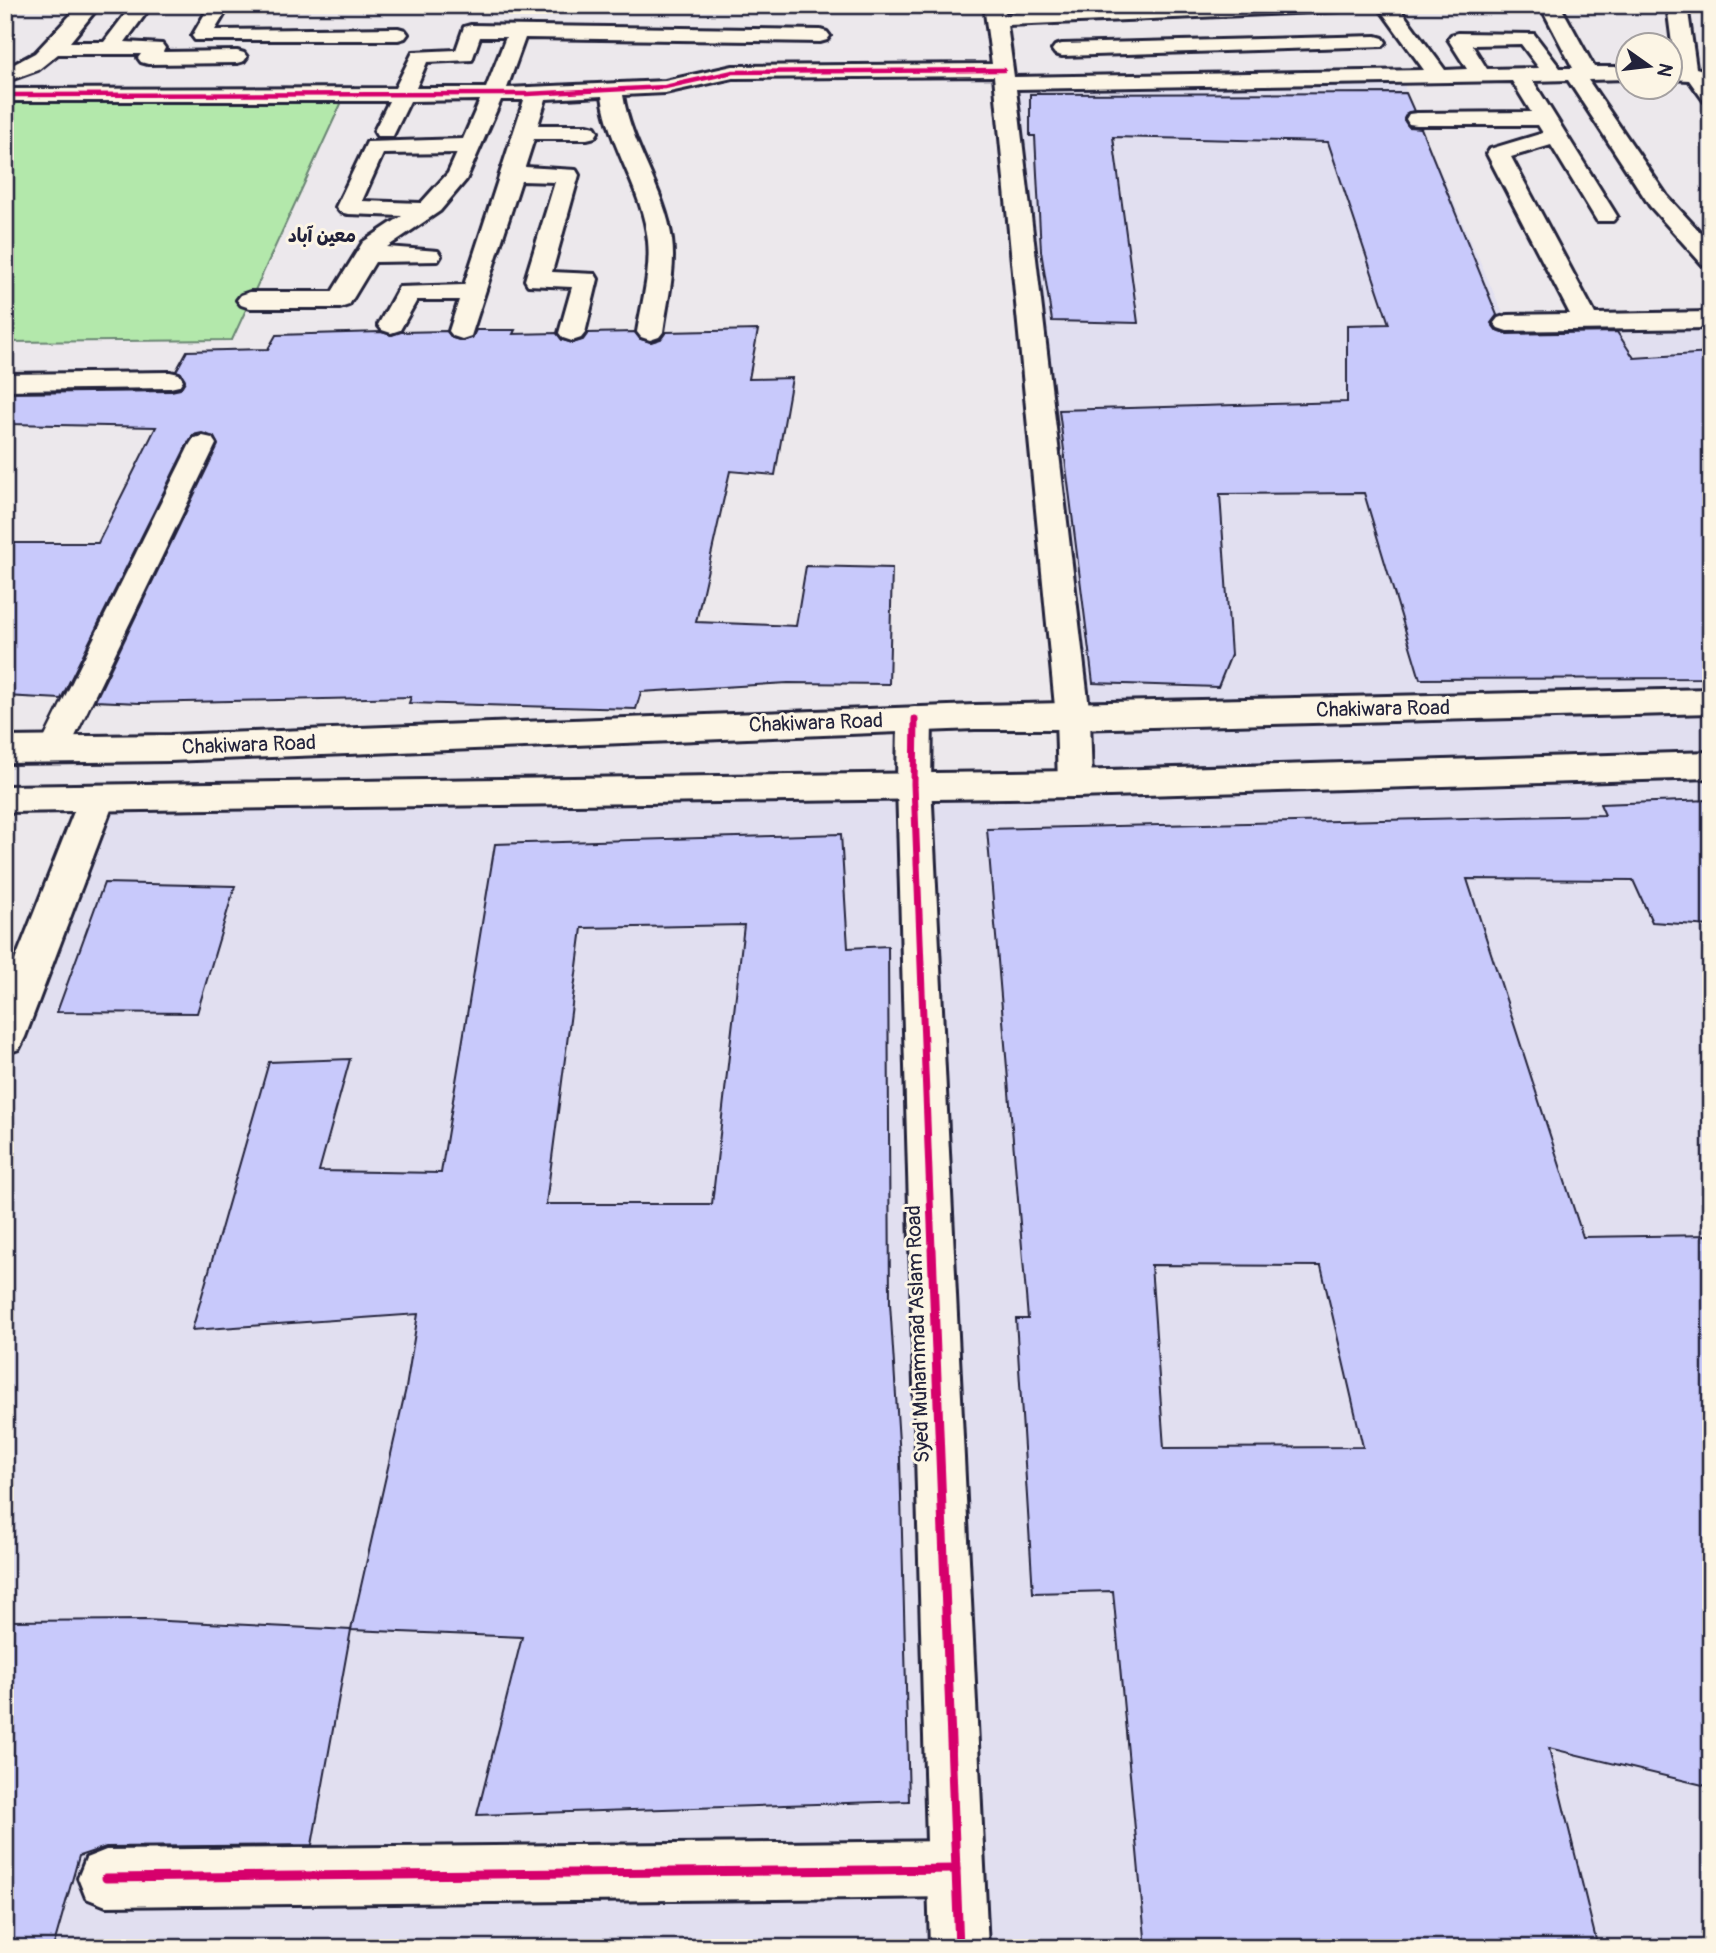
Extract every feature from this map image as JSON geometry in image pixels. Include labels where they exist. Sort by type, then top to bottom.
[{"type":"street","points":[[5,76],[23,72],[54,48],[90,5]]},
{"type":"street","points":[[110,48],[142,5]]},
{"type":"street","points":[[220,5],[202,36],[398,34]]},
{"type":"street","points":[[1075,784],[1073,717],[995,13],[1057,18],[1340,5]]},
{"type":"street","points":[[1368,5],[1383,77]]},
{"type":"street","points":[[1387,5],[1439,76]]},
{"type":"street","points":[[1550,5],[1573,48],[1571,74]]},
{"type":"street","points":[[1677,5],[1677,32]]},
{"type":"street","points":[[338,34],[347,15]]},
{"type":"street","points":[[1057,18],[1065,82]]},
{"type":"street","points":[[385,131],[420,56],[465,56],[471,31],[518,32],[646,24],[820,36]]},
{"type":"street","points":[[250,300],[340,300],[372,247],[429,208],[458,175],[518,32]]},
{"type":"street","points":[[5,96],[258,71],[284,35]]},
{"type":"street","points":[[1481,75],[1458,39],[1527,38],[1571,74],[1658,201],[1711,259]]},
{"type":"street","points":[[1062,50],[1376,42]]},
{"type":"street","points":[[54,48],[155,48],[148,58],[404,93],[537,94],[665,87],[733,72],[873,62],[1065,82],[1614,74]]},
{"type":"street","points":[[1573,48],[1601,48]]},
{"type":"street","points":[[1684,73],[1696,74],[1710,95]]},
{"type":"street","points":[[1519,75],[1605,216]]},
{"type":"street","points":[[612,90],[614,114],[659,230],[660,251],[650,332]]},
{"type":"street","points":[[511,174],[537,94]]},
{"type":"street","points":[[1417,119],[1551,127]]},
{"type":"street","points":[[1551,127],[1498,154],[1586,321]]},
{"type":"street","points":[[524,132],[587,132]]},
{"type":"street","points":[[471,146],[375,147],[348,207],[429,208],[467,204],[531,203]]},
{"type":"street","points":[[462,331],[474,293],[531,203],[568,175],[511,174]]},
{"type":"street","points":[[511,174],[531,203],[537,280],[586,279],[572,333]]},
{"type":"street","points":[[368,254],[429,256]]},
{"type":"street","points":[[391,325],[408,292],[474,293]]},
{"type":"street","points":[[1507,323],[1711,320]]},
{"type":"street","points":[[5,382],[170,380]]},
{"type":"street","name":"Chakiwara Road","points":[[5,750],[170,748],[915,719],[1711,701]]},
{"type":"street","name":"Syed Muhammad Aslam Road","points":[[915,719],[914,784],[960,1948]]},
{"type":"street","points":[[5,799],[914,784],[1075,784],[1711,765]]},
{"type":"street","points":[[5,1037],[97,799]]},
{"type":"street","points":[[106,1878],[956,1869]]},
{"type":"lane","points":[[54,750],[203,444]]},
{"type":"shaded area","points":[[1403,76],[1406,93],[1507,323],[1711,321],[1711,1948],[5,1948],[5,1060],[111,794],[1066,774],[1005,83]]},
{"type":"green space","points":[[346,93],[232,340],[5,342],[5,97]]},
{"type":"building","points":[[1406,93],[1414,111],[1407,113],[1404,120],[1409,127],[1421,128],[1497,315],[1491,323],[1496,330],[1507,334],[1617,332],[1634,358],[1711,353],[1711,678],[1420,679],[1364,493],[1220,494],[1231,655],[1218,687],[1093,683],[1059,410],[1347,402],[1347,325],[1389,324],[1328,142],[1113,137],[1138,323],[1052,321],[1041,251],[1035,136],[1030,136],[1030,94]]},
{"type":"building","points":[[476,330],[515,330],[513,334],[557,333],[562,340],[573,343],[583,340],[588,333],[635,332],[640,339],[651,342],[661,339],[666,332],[758,330],[749,379],[792,378],[775,475],[730,471],[696,622],[796,626],[806,566],[892,568],[889,684],[788,683],[641,692],[636,709],[409,703],[411,697],[140,703],[95,701],[218,445],[214,437],[202,433],[193,435],[188,443],[61,699],[5,696],[5,543],[98,543],[156,427],[9,424],[9,393],[171,391],[180,389],[185,381],[181,373],[176,371],[187,351],[268,349],[276,335],[381,332],[392,335],[401,332],[447,331],[452,338],[463,341],[472,338]]},
{"type":"building","points":[[1711,800],[1711,926],[1652,922],[1633,880],[1467,879],[1583,1237],[1711,1235],[1711,1787],[1549,1748],[1598,1948],[1146,1948],[1113,1591],[1033,1593],[1016,1319],[1028,1319],[987,829],[1605,815],[1600,804]],"holes":[[[1151,1265],[1321,1266],[1363,1447],[1164,1448]]]},
{"type":"building","points":[[841,834],[848,948],[888,946],[890,1303],[900,1458],[909,1801],[477,1815],[522,1637],[351,1630],[406,1388],[418,1314],[192,1330],[269,1062],[350,1059],[319,1171],[441,1173],[495,844]],"holes":[[[744,925],[712,1204],[546,1204],[582,928]]]},
{"type":"building","points":[[104,883],[235,886],[197,1013],[57,1012]]},
{"type":"building","points":[[145,1620],[351,1630],[312,1845],[106,1847],[79,1856],[53,1948],[5,1948],[5,1621]]},
{"type":"cycle path","points":[[5,95],[527,94],[665,87],[733,72],[1004,70]]},
{"type":"cycle path","points":[[915,719],[914,784],[959,1948]]},
{"type":"cycle path","points":[[106,1878],[956,1869]]},
{"type":"district","name":"معین آباد","points":[[322,236]]}]
